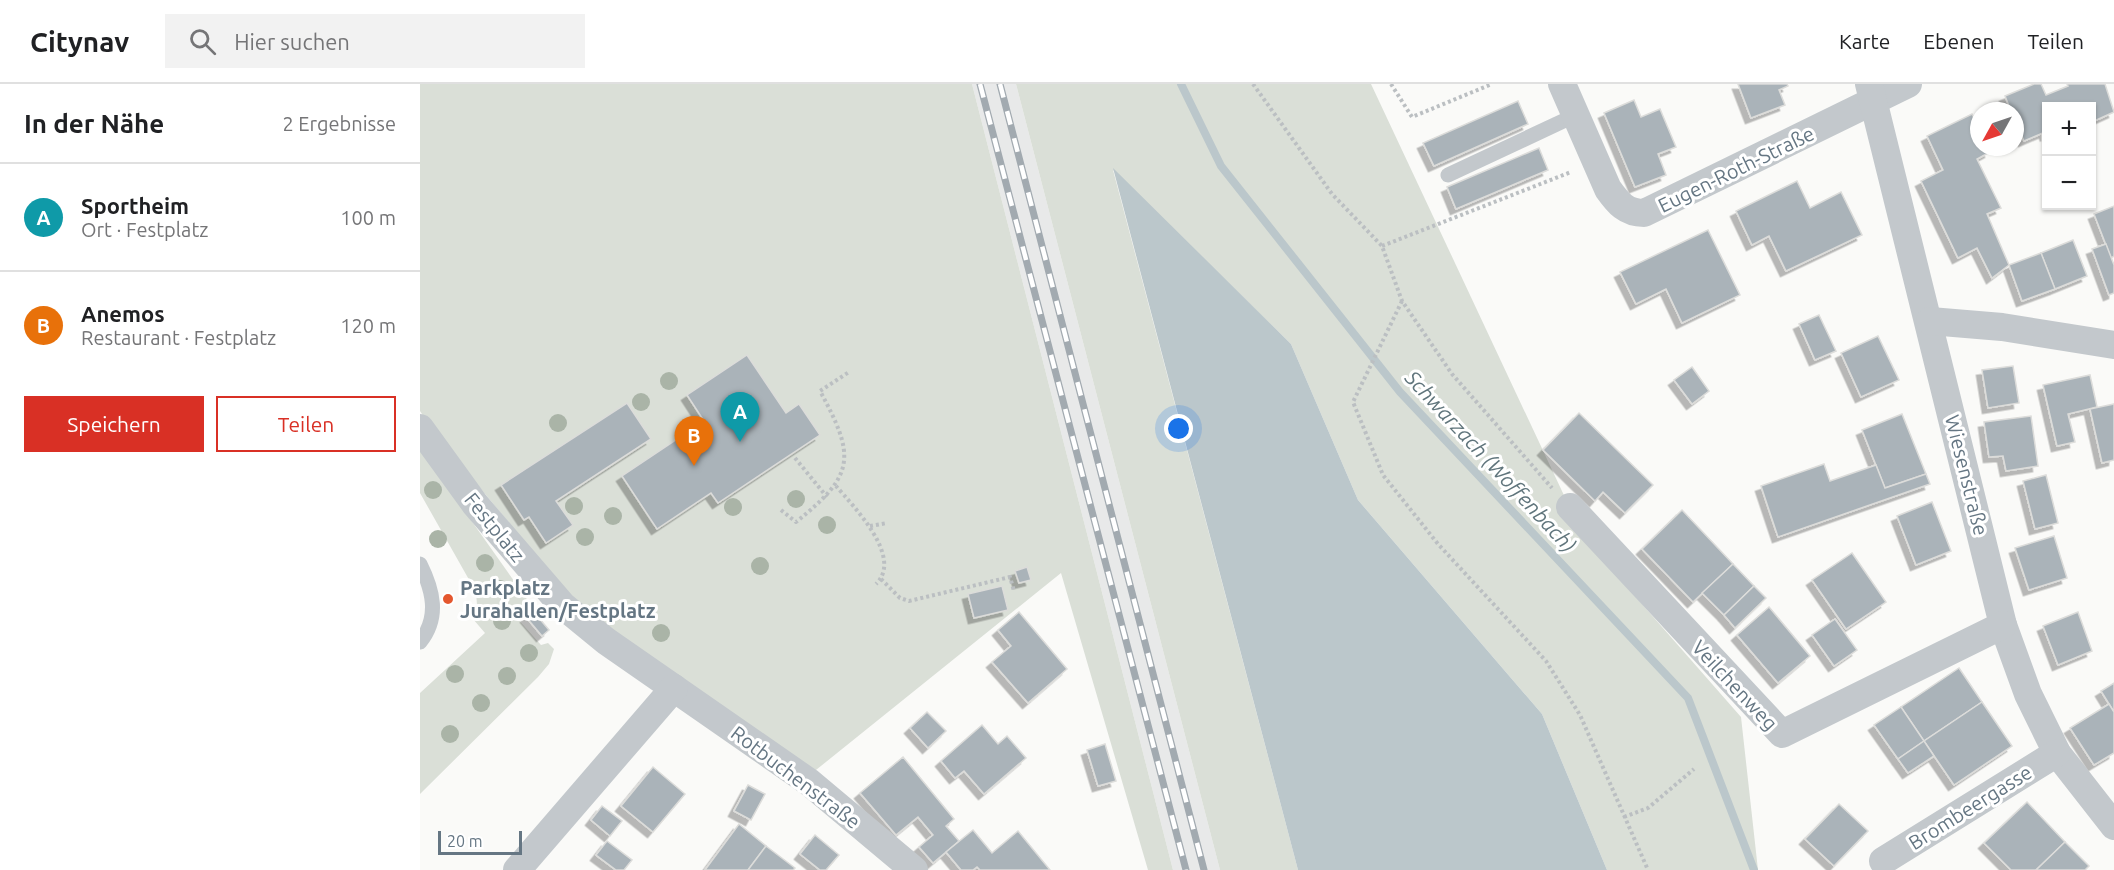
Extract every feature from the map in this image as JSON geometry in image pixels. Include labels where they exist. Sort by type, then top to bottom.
[{"type":"street","name":"Eugen-Roth-Straße","points":[[1562,84],[1596,163],[1617,203],[1634,213],[1644,213],[1872,92],[1908,84]]},
{"type":"street","name":"Wiesenstraße","points":[[1872,92],[2003,625],[2028,694],[2056,753],[2114,826]]},
{"type":"street","points":[[1930,321],[2002,327],[2114,345]]},
{"type":"street","name":"Festplatz","points":[[420,428],[475,504],[523,562],[562,605],[606,641]]},
{"type":"street","name":"Veilchenweg","points":[[1569,507],[1782,734],[2003,625]]},
{"type":"street","name":"Rotbuchenstraße","points":[[606,641],[809,783],[914,870]]},
{"type":"street","points":[[517,870],[675,688]]},
{"type":"street","name":"Brombeergasse","points":[[1883,861],[2056,753]]},
{"type":"lane","points":[[1448,175],[1576,115]]},
{"type":"lane","points":[[420,564],[430,584],[434,604],[430,622],[420,642]]},
{"type":"path","points":[[1253,84],[1332,194],[1382,246],[1402,301],[1452,374],[1569,507]]},
{"type":"path","points":[[1391,84],[1413,117],[1492,84]]},
{"type":"path","points":[[1382,246],[1596,163]]},
{"type":"path","points":[[1402,301],[1353,402],[1383,475],[1438,544],[1545,661],[1580,715],[1648,870]]},
{"type":"path","points":[[781,510],[796,522],[827,497],[836,486],[844,464],[844,449],[840,431],[820,391],[849,372]]},
{"type":"path","points":[[795,458],[827,497]]},
{"type":"path","points":[[836,486],[870,526],[885,563],[881,579],[876,584]]},
{"type":"path","points":[[870,526],[887,523]]},
{"type":"path","points":[[881,579],[900,598],[909,601],[1010,577],[1014,591]]},
{"type":"path","points":[[1624,817],[1648,808],[1694,769]]},
{"type":"shaded area","points":[[420,84],[972,84],[1173,870],[1148,870],[1061,573],[811,774],[580,609],[434,432],[420,411]]},
{"type":"shaded area","points":[[972,84],[1016,84],[1220,870],[1173,870]]},
{"type":"shaded area","points":[[1016,84],[1371,84],[1584,538],[1741,717],[1758,870],[1607,870],[1542,714],[1358,500],[1291,344],[1113,170],[1298,870],[1220,870]]},
{"type":"shaded area","points":[[1113,168],[1291,344],[1358,500],[1542,714],[1607,870],[1298,870]]},
{"type":"shaded area","points":[[420,448],[531,605],[516,617],[541,645],[548,643],[554,649],[549,664],[538,677],[420,794],[420,693],[485,633],[473,619],[477,605],[476,592],[420,493]]},
{"type":"building","points":[[1738,84],[1787,84],[1788,86],[1779,90],[1785,105],[1751,118]]},
{"type":"building","points":[[2034,84],[2041,84],[2046,95],[2068,86],[2067,84],[2105,84],[2114,112],[2096,120],[2096,102],[2042,102],[2042,133],[2024,141],[2024,102],[2007,102],[2005,96]]},
{"type":"building","points":[[1634,100],[1641,117],[1660,109],[1676,147],[1658,154],[1666,175],[1635,187],[1604,113]]},
{"type":"building","points":[[1518,101],[1528,124],[1434,166],[1423,143]]},
{"type":"building","points":[[1970,115],[1970,156],[1983,156],[1977,159],[2001,208],[1987,214],[2009,265],[1992,278],[1977,248],[1958,258],[1921,181],[1943,170],[1927,136]]},
{"type":"building","points":[[1539,148],[1548,170],[1456,209],[1447,187]]},
{"type":"building","points":[[1797,181],[1810,208],[1841,192],[1862,235],[1786,271],[1769,236],[1752,245],[1736,211]]},
{"type":"building","points":[[2114,206],[2114,256],[2111,258],[2094,214]]},
{"type":"building","points":[[1708,230],[1740,295],[1682,323],[1666,289],[1636,304],[1620,272]]},
{"type":"building","points":[[2073,240],[2087,276],[2055,289],[2041,253]]},
{"type":"building","points":[[2106,244],[2114,265],[2114,293],[2109,295],[2092,249]]},
{"type":"building","points":[[2041,253],[2055,289],[2022,301],[2009,265]]},
{"type":"building","points":[[1819,315],[1836,351],[1815,360],[1799,324]]},
{"type":"building","points":[[1878,336],[1899,380],[1861,397],[1841,353]]},
{"type":"building","points":[[747,355],[786,413],[799,404],[820,435],[718,503],[711,493],[657,529],[622,476],[704,421],[687,395]]},
{"type":"building","points":[[2013,366],[2019,403],[1988,408],[1982,370]]},
{"type":"building","points":[[1692,367],[1709,391],[1692,404],[1674,380]]},
{"type":"building","points":[[2090,375],[2097,407],[2068,414],[2075,442],[2057,446],[2043,385]]},
{"type":"building","points":[[627,403],[651,439],[556,501],[573,525],[546,543],[529,517],[524,520],[501,485]]},
{"type":"building","points":[[2114,404],[2114,460],[2102,463],[2090,409]]},
{"type":"building","points":[[1579,413],[1653,485],[1625,513],[1603,492],[1595,501],[1543,450]]},
{"type":"building","points":[[1902,414],[1926,474],[1885,488],[1862,430]]},
{"type":"building","points":[[2031,416],[2038,466],[2006,471],[2003,456],[1989,457],[1984,422]]},
{"type":"building","points":[[1824,464],[1830,481],[1876,465],[1885,488],[1926,474],[1930,484],[1778,537],[1761,486]]},
{"type":"building","points":[[2046,475],[2058,523],[2035,529],[2023,481]]},
{"type":"building","points":[[1932,502],[1951,551],[1916,565],[1897,516]]},
{"type":"building","points":[[1682,510],[1733,564],[1693,602],[1642,549]]},
{"type":"building","points":[[2054,536],[2067,578],[2029,590],[2015,548]]},
{"type":"building","points":[[1852,553],[1886,602],[1846,629],[1812,580]]},
{"type":"building","points":[[1733,564],[1754,586],[1724,615],[1702,593]]},
{"type":"building","points":[[1027,567],[1031,580],[1019,583],[1015,571]]},
{"type":"building","points":[[1002,586],[1008,610],[974,618],[968,594]]},
{"type":"building","points":[[1754,586],[1766,598],[1735,628],[1724,615]]},
{"type":"building","points":[[1769,607],[1810,656],[1778,683],[1737,635]]},
{"type":"building","points":[[533,611],[549,630],[542,636],[526,617]]},
{"type":"building","points":[[1019,612],[1067,669],[1028,703],[992,662],[1011,646],[998,630]]},
{"type":"building","points":[[2078,612],[2092,651],[2058,665],[2043,626]]},
{"type":"building","points":[[1835,619],[1857,650],[1834,666],[1812,635]]},
{"type":"building","points":[[1959,668],[1982,702],[1924,741],[1901,707]]},
{"type":"building","points":[[2114,683],[2114,712],[2101,691]]},
{"type":"building","points":[[1982,702],[2012,746],[1954,785],[1924,741]]},
{"type":"building","points":[[2109,704],[2114,712],[2114,753],[2094,765],[2070,728]]},
{"type":"building","points":[[1901,707],[1924,741],[1898,759],[1874,725]]},
{"type":"building","points":[[927,712],[946,731],[928,748],[910,728]]},
{"type":"building","points":[[982,725],[998,744],[1007,736],[1026,758],[984,794],[964,771],[955,778],[941,761]]},
{"type":"building","points":[[1924,741],[1934,756],[1908,773],[1898,759]]},
{"type":"building","points":[[1105,744],[1116,781],[1098,786],[1087,750]]},
{"type":"building","points":[[903,757],[954,819],[946,826],[959,841],[933,863],[919,847],[933,835],[918,817],[896,835],[860,793]]},
{"type":"building","points":[[653,767],[685,794],[653,832],[621,806]]},
{"type":"building","points":[[748,785],[765,794],[751,820],[734,811]]},
{"type":"building","points":[[2027,802],[2065,842],[2036,870],[2011,870],[1984,843]]},
{"type":"building","points":[[1839,804],[1868,831],[1834,866],[1805,839]]},
{"type":"building","points":[[602,806],[622,821],[610,836],[591,820]]},
{"type":"building","points":[[739,824],[766,846],[748,870],[705,870]]},
{"type":"building","points":[[973,830],[992,853],[1018,831],[1050,870],[980,870],[977,867],[973,870],[961,870],[946,852]]},
{"type":"building","points":[[815,835],[839,855],[826,870],[820,870],[800,854]]},
{"type":"building","points":[[607,841],[632,860],[624,870],[616,870],[596,855]]},
{"type":"building","points":[[2065,842],[2089,866],[2085,870],[2036,870]]},
{"type":"building","points":[[766,846],[795,868],[793,870],[748,870]]},
{"type":"waterway","name":"Schwarzach (Woffenbach)","points":[[1181,84],[1221,166],[1400,392],[1688,698],[1754,870]]},
{"type":"railway","points":[[980,84],[1186,870]]},
{"type":"railway","points":[[1000,84],[1204,870]]},
{"type":"place","name":"Sportheim","points":[[740,442]]},
{"type":"place","name":"Anemos","points":[[694,466]]},
{"type":"place","name":"Parkplatz Jurahallen/Festplatz","points":[[448,599]]}]
